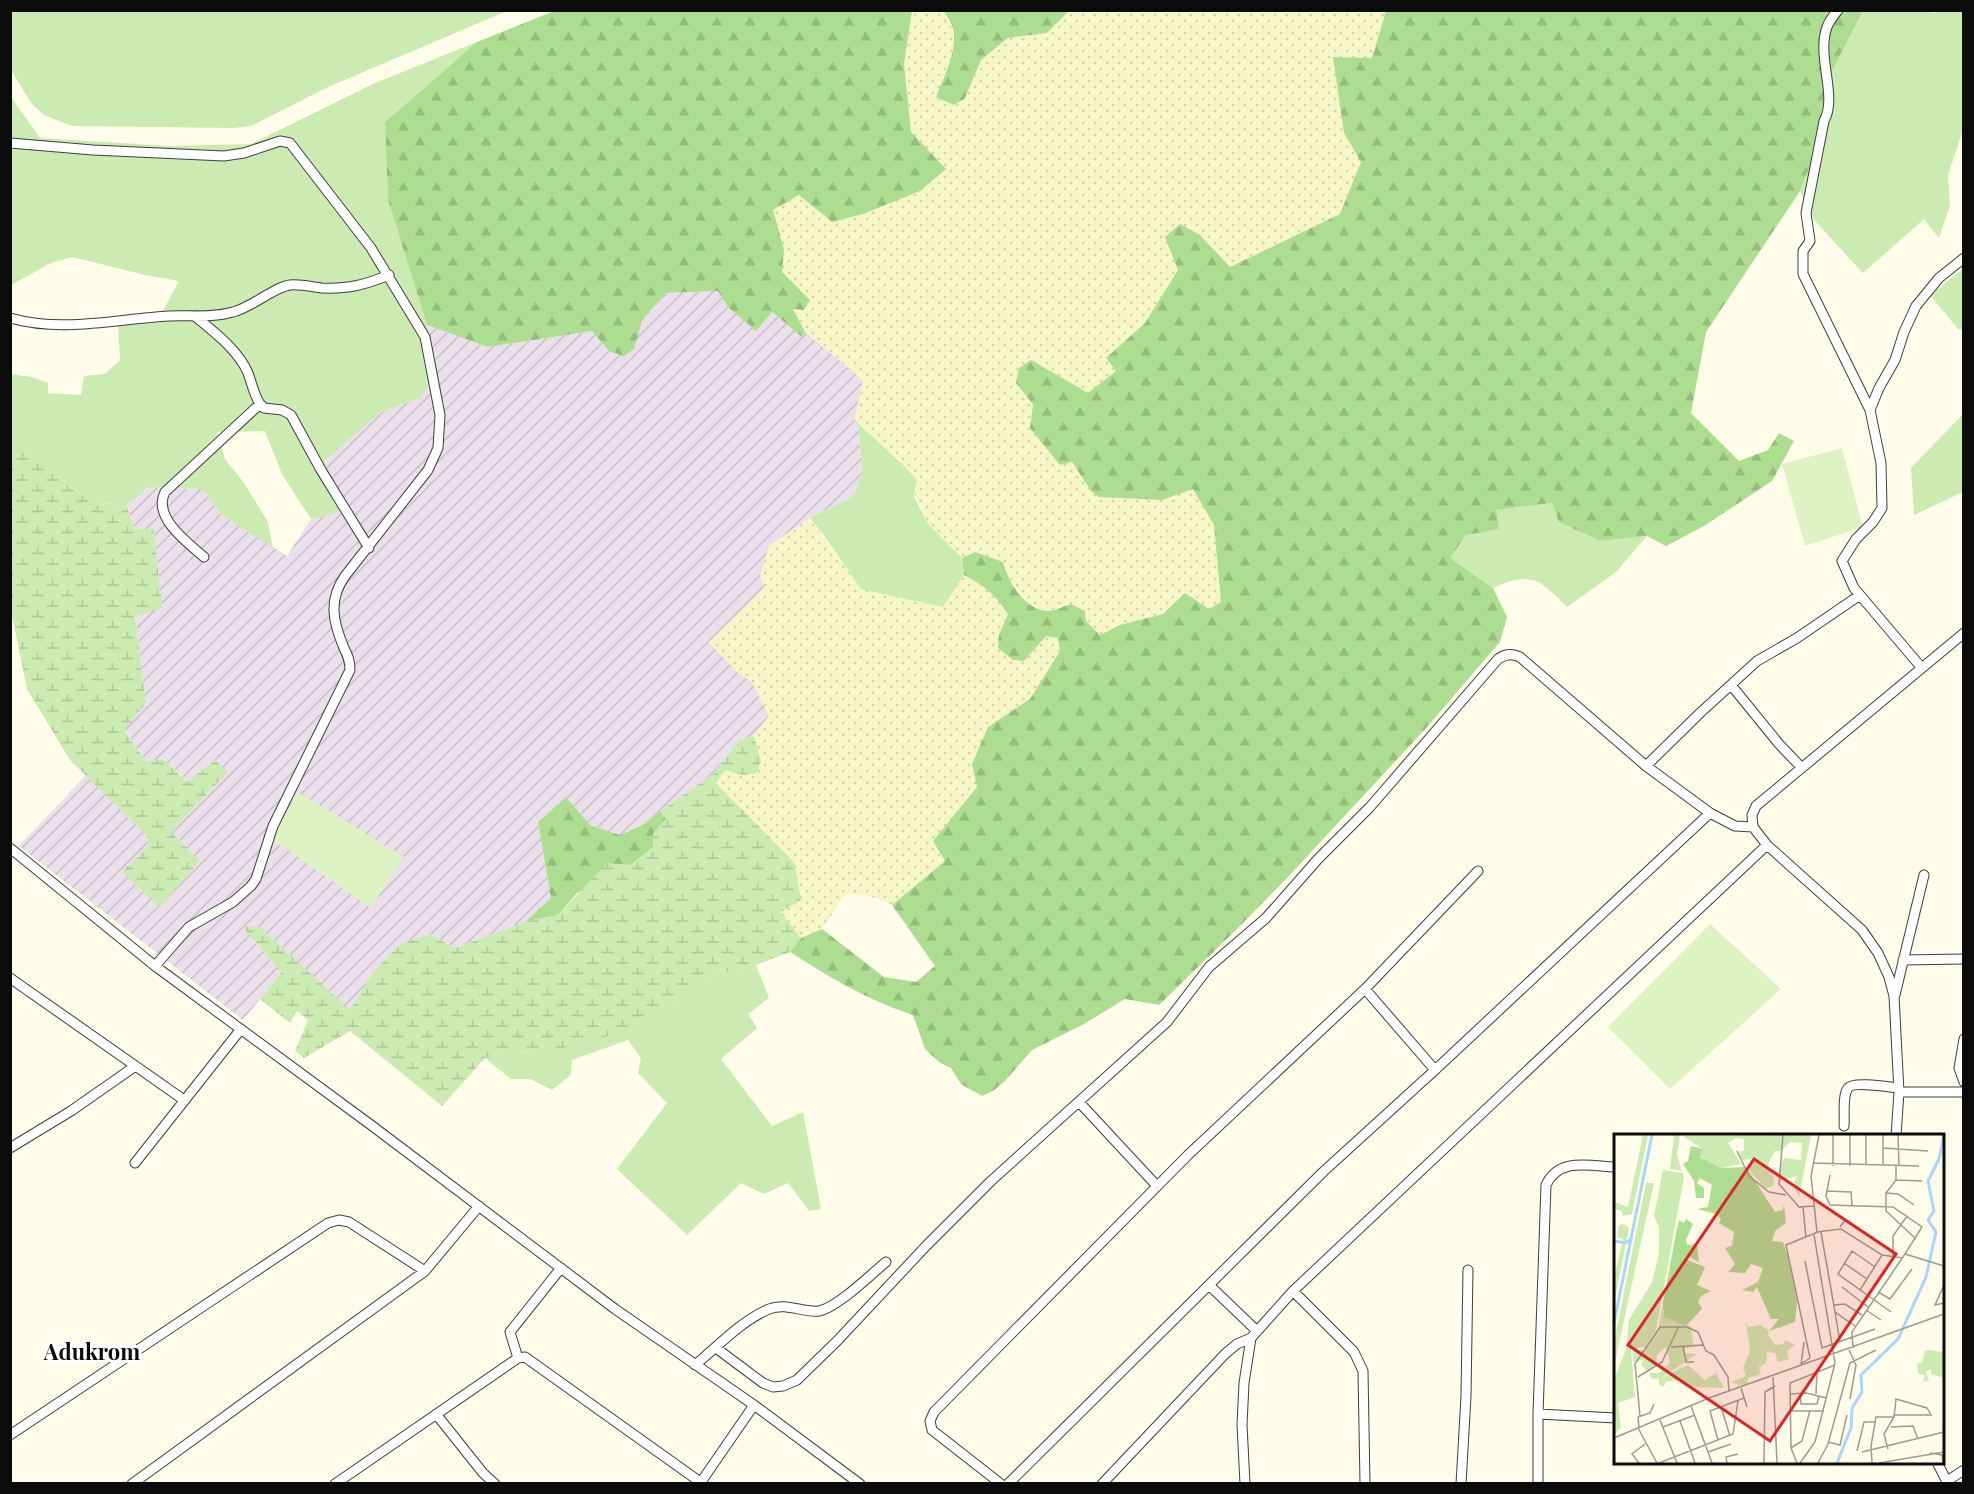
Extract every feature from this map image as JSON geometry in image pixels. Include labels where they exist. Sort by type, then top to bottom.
[{"type":"street","points":[[1838,10],[1827,26],[1823,50],[1829,111],[1824,121],[1806,213],[1810,240],[1803,251],[1803,274],[1870,410],[1881,463],[1882,508],[1873,522],[1856,539],[1842,561],[1845,572],[1860,595],[1921,667]]},
{"type":"street","points":[[10,143],[93,150],[224,156],[244,153],[280,141],[290,143],[371,248],[425,337],[440,415],[438,448],[428,470],[339,585],[332,608],[350,660],[350,670],[273,826],[256,879],[233,902],[189,927],[155,966]]},
{"type":"street","points":[[1870,410],[1895,360],[1916,306],[1939,278],[1964,258]]},
{"type":"street","points":[[10,318],[43,325],[95,324],[171,316],[196,317],[243,310],[289,285],[342,288],[360,286],[388,275]]},
{"type":"street","points":[[196,317],[216,334],[240,360],[260,404],[264,408],[282,410],[291,415],[321,470],[369,548]]},
{"type":"street","points":[[204,557],[178,536],[162,509],[161,499],[173,484],[260,404]]},
{"type":"street","points":[[1646,766],[1757,661],[1797,638],[1860,595]]},
{"type":"street","points":[[1896,1134],[1899,1090],[1894,996],[1889,977],[1878,953],[1862,930],[1767,844],[1753,827],[1752,815],[1756,806],[1964,633]]},
{"type":"street","points":[[716,1348],[763,1383],[773,1387],[783,1386],[797,1380],[991,1181],[1167,1022],[1209,967],[1266,918],[1318,859],[1370,807],[1503,655],[1515,654],[1520,657],[1646,766],[1710,813],[1735,826],[1753,827]]},
{"type":"street","points":[[1731,685],[1779,744],[1802,768]]},
{"type":"street","points":[[1008,1484],[1323,1172],[1710,813]]},
{"type":"street","points":[[1102,1484],[1225,1354],[1236,1344],[1254,1334],[1293,1291],[1767,844]]},
{"type":"street","points":[[10,848],[155,966],[615,1309],[754,1405],[860,1484]]},
{"type":"street","points":[[1001,1484],[932,1430],[930,1421],[934,1412],[1188,1155],[1365,988],[1478,871]]},
{"type":"street","points":[[1894,996],[1924,875]]},
{"type":"street","points":[[1903,960],[1964,959]]},
{"type":"street","points":[[10,978],[184,1100]]},
{"type":"street","points":[[1365,988],[1435,1070]]},
{"type":"street","points":[[135,1163],[241,1029]]},
{"type":"street","points":[[1964,1039],[1959,1068],[1964,1082]]},
{"type":"street","points":[[10,1148],[71,1111],[134,1066]]},
{"type":"street","points":[[1844,1126],[1846,1093],[1852,1084],[1899,1090],[1964,1092]]},
{"type":"street","points":[[1079,1102],[1157,1186]]},
{"type":"street","points":[[1538,1484],[1538,1414],[1546,1185],[1550,1176],[1562,1167],[1614,1167]]},
{"type":"street","points":[[132,1484],[424,1271],[479,1206]]},
{"type":"street","points":[[10,1435],[328,1224],[339,1220],[349,1222],[424,1271]]},
{"type":"street","points":[[695,1365],[735,1330],[770,1309],[789,1307],[820,1311],[834,1304],[886,1262]]},
{"type":"street","points":[[518,1358],[510,1332],[561,1268]]},
{"type":"street","points":[[1461,1484],[1466,1396],[1468,1270]]},
{"type":"street","points":[[1209,1285],[1254,1334]]},
{"type":"street","points":[[1293,1291],[1354,1352],[1361,1364],[1365,1484]]},
{"type":"street","points":[[1245,1484],[1242,1415],[1244,1383],[1254,1334]]},
{"type":"street","points":[[335,1484],[518,1358],[525,1357],[532,1360],[702,1483],[754,1405]]},
{"type":"street","points":[[436,1414],[483,1473],[495,1484]]},
{"type":"street","points":[[1538,1414],[1614,1418]]},
{"type":"street","points":[[1938,1464],[1948,1482],[1964,1470]]},
{"type":"shaded area","points":[[718,291],[728,307],[756,330],[772,312],[802,337],[805,332],[863,380],[855,419],[858,423],[862,472],[854,496],[810,518],[769,546],[764,588],[709,642],[738,673],[752,682],[769,716],[754,736],[740,739],[714,773],[642,825],[620,835],[590,825],[566,797],[538,822],[551,898],[525,922],[455,948],[430,934],[375,970],[350,1011],[260,928],[244,928],[281,973],[243,1020],[19,846],[86,775],[147,836],[149,846],[199,861],[171,832],[228,772],[214,761],[188,782],[163,759],[146,761],[124,729],[146,703],[135,615],[162,608],[154,529],[135,529],[126,505],[149,487],[203,489],[222,515],[287,556],[311,519],[339,513],[325,461],[381,412],[421,398],[438,369],[427,325],[488,347],[592,331],[609,351],[634,349],[642,321],[665,293]]},
{"type":"green space","points":[[11,10],[507,11],[328,87],[251,126],[234,128],[72,126],[44,115],[31,103],[11,70]]},
{"type":"green space","points":[[1917,10],[1935,13],[1937,11],[1963,11],[1963,130],[1948,175],[1950,205],[1939,238],[1924,219],[1863,273],[1815,221],[1800,191],[1827,125],[1831,73],[1863,11]]},
{"type":"green space","points":[[554,11],[912,11],[904,64],[911,132],[946,169],[920,191],[863,214],[832,222],[799,195],[773,210],[784,249],[782,272],[810,300],[804,310],[793,309],[805,332],[802,337],[772,312],[756,331],[728,307],[718,291],[665,293],[642,321],[634,349],[624,356],[609,351],[592,331],[488,347],[427,325],[388,200],[385,122],[477,42]]},
{"type":"green space","points":[[912,11],[943,11],[950,17],[955,49],[936,97],[965,98],[981,60],[1009,38],[1047,33],[1069,11],[1386,11],[1373,59],[1334,57],[1344,133],[1361,162],[1340,214],[1229,267],[1200,235],[1166,237],[1178,270],[1145,323],[1106,358],[1116,371],[1088,393],[1031,361],[1016,383],[1091,491],[1099,497],[1162,500],[1193,489],[1214,525],[1221,602],[1209,609],[1185,594],[1163,614],[1120,625],[1100,636],[1086,621],[1085,611],[1071,604],[1048,611],[1028,604],[1007,575],[975,552],[962,558],[929,525],[898,458],[878,443],[855,419],[863,380],[805,332],[792,309],[804,310],[810,300],[782,272],[784,249],[773,210],[799,195],[945,169],[911,132],[904,64]]},
{"type":"green space","points":[[943,11],[1069,11],[1047,33],[1008,38],[981,60],[965,98],[954,105],[936,97],[949,65],[954,42],[950,21]]},
{"type":"green space","points":[[1386,11],[1863,11],[1831,73],[1827,125],[1800,191],[1706,332],[1691,413],[1739,461],[1768,450],[1779,433],[1794,441],[1772,481],[1704,526],[1666,546],[1647,536],[1600,541],[1559,522],[1552,503],[1496,510],[1499,529],[1466,535],[1450,558],[1493,588],[1507,617],[1500,642],[1427,727],[1287,878],[1159,1005],[1125,999],[1084,1024],[1032,1050],[1005,1081],[993,1091],[982,1096],[961,1084],[951,1068],[939,1062],[925,1049],[913,1015],[850,988],[790,952],[801,938],[822,929],[884,977],[916,982],[935,966],[892,905],[945,861],[933,841],[977,787],[972,764],[988,727],[1030,699],[1060,651],[1058,638],[1046,636],[1024,661],[1013,660],[998,648],[999,635],[1008,614],[989,591],[964,575],[962,558],[975,552],[1003,562],[1013,586],[1032,606],[1048,611],[1071,604],[1085,611],[1086,621],[1100,635],[1120,625],[1163,614],[1185,593],[1209,609],[1221,602],[1214,525],[1193,489],[1162,500],[1099,497],[1091,491],[1072,462],[1060,465],[1030,428],[1033,405],[1016,383],[1019,368],[1031,360],[1088,393],[1116,371],[1106,358],[1145,323],[1178,270],[1165,237],[1180,224],[1200,235],[1230,267],[1340,214],[1361,162],[1344,133],[1333,57],[1372,58]]},
{"type":"green space","points":[[477,42],[385,122],[388,200],[427,325],[438,369],[421,398],[381,412],[325,461],[339,513],[311,519],[282,474],[265,431],[217,432],[225,459],[244,483],[268,522],[273,548],[222,515],[203,489],[149,487],[126,505],[101,503],[81,495],[24,449],[11,449],[10,374],[32,377],[48,383],[48,393],[81,395],[84,376],[105,374],[120,360],[118,325],[156,323],[179,281],[73,257],[51,263],[11,285],[11,97],[40,138],[168,146],[251,144],[375,83]]},
{"type":"green space","points":[[1963,269],[1963,330],[1958,329],[1930,295]]},
{"type":"green space","points":[[1963,414],[1963,492],[1914,515],[1911,468]]},
{"type":"green space","points":[[858,423],[916,479],[914,497],[929,525],[962,558],[964,575],[943,607],[861,589],[810,518],[854,496],[862,472]]},
{"type":"green space","points":[[1842,448],[1863,527],[1805,546],[1782,464]]},
{"type":"green space","points":[[10,449],[24,449],[81,495],[101,503],[126,505],[135,529],[154,529],[162,608],[135,616],[146,703],[124,730],[146,761],[163,759],[187,782],[215,760],[228,772],[171,832],[200,861],[160,907],[122,872],[149,846],[147,836],[70,760],[27,689],[11,610]]},
{"type":"green space","points":[[1552,503],[1559,522],[1600,541],[1647,536],[1616,572],[1567,607],[1550,590],[1534,581],[1517,580],[1493,588],[1449,558],[1466,535],[1496,510]]},
{"type":"green space","points":[[810,518],[861,589],[943,607],[964,575],[996,595],[1008,614],[999,635],[998,648],[1013,660],[1024,661],[1045,636],[1058,638],[1060,651],[1030,699],[988,727],[972,764],[977,787],[934,841],[945,861],[892,905],[869,896],[846,894],[822,929],[801,938],[780,912],[794,862],[716,783],[724,770],[742,775],[761,761],[754,736],[769,716],[752,682],[738,673],[709,642],[764,588],[760,575],[769,546]]},
{"type":"green space","points":[[754,736],[761,761],[756,773],[742,775],[725,770],[716,783],[794,862],[801,900],[781,912],[801,938],[790,952],[756,965],[709,976],[674,1007],[603,1038],[542,1053],[509,1052],[485,1058],[442,1106],[350,1031],[304,1058],[295,1051],[308,1020],[297,1011],[290,1023],[260,999],[281,973],[243,927],[260,927],[350,1010],[375,970],[401,944],[430,934],[455,948],[525,922],[558,915],[607,863],[631,865],[653,847],[653,834],[666,819],[661,811],[714,773],[740,739]]},
{"type":"green space","points":[[298,792],[404,857],[371,908],[272,839]]},
{"type":"green space","points":[[566,797],[590,825],[620,835],[642,825],[661,811],[666,819],[653,834],[653,847],[631,865],[577,893],[558,915],[525,922],[551,898],[538,822]]},
{"type":"green space","points":[[1710,924],[1781,989],[1670,1089],[1608,1027]]},
{"type":"green space","points":[[756,965],[769,998],[748,1014],[757,1028],[721,1059],[772,1126],[803,1112],[821,1209],[809,1211],[788,1183],[764,1194],[741,1183],[687,1235],[617,1169],[667,1103],[638,1073],[641,1058],[628,1040],[572,1060],[571,1075],[552,1090],[530,1079],[511,1079],[485,1058],[509,1052],[542,1053],[674,1007],[709,976]]},
{"type":"district","name":"Adukrom","points":[[92,1352]]}]
